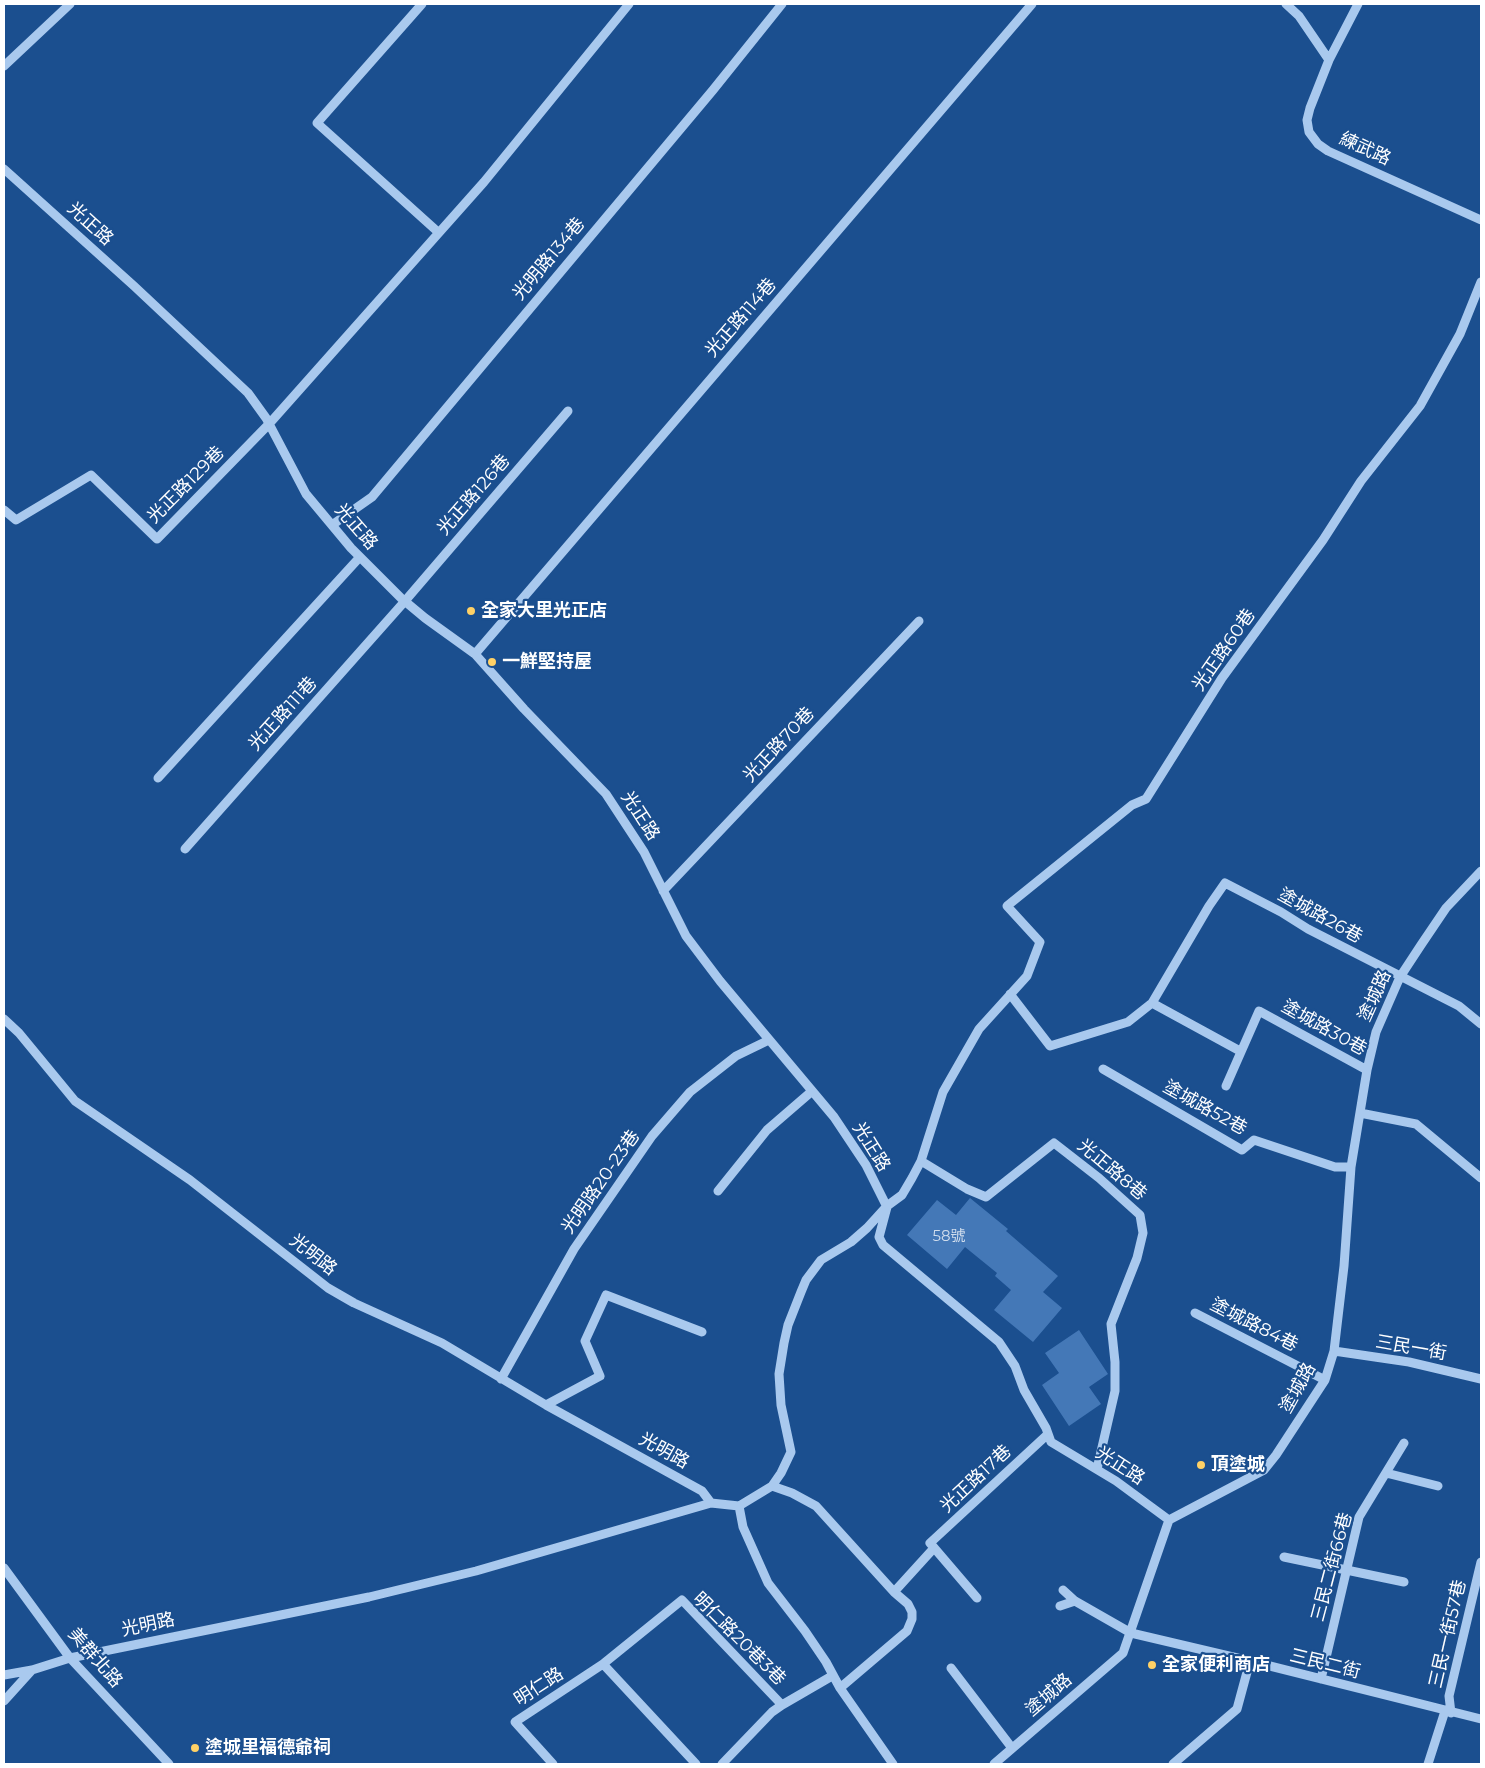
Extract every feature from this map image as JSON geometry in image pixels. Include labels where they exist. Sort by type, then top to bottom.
[{"type":"street","points":[[4,66],[70,4]]},
{"type":"street","points":[[422,4],[317,123],[438,232]]},
{"type":"street","points":[[269,424],[484,182],[630,4]]},
{"type":"street","name":"光明路134巷","points":[[332,525],[372,497],[782,4]]},
{"type":"street","name":"光正路114巷","points":[[475,654],[1032,4]]},
{"type":"street","points":[[1286,4],[1299,16],[1329,60]]},
{"type":"street","name":"練武路","points":[[1358,4],[1329,60],[1310,108],[1307,120],[1309,132],[1318,144],[1328,151],[1481,220]]},
{"type":"street","name":"光正路","points":[[4,169],[242,386],[269,424],[306,494],[360,558],[425,618],[475,654],[524,709],[606,794],[644,852],[686,936],[720,981],[834,1118],[866,1165],[887,1206],[879,1237],[883,1245],[999,1342],[1015,1366],[1024,1390],[1051,1442],[1116,1481],[1169,1520]]},
{"type":"street","name":"光正路60巷","points":[[772,1486],[781,1473],[791,1452],[781,1405],[779,1374],[788,1325],[801,1292],[813,1269],[821,1260],[851,1242],[887,1206],[902,1195],[921,1161],[944,1092],[979,1029],[1027,976],[1040,942],[1007,906],[1132,805],[1146,799],[1222,678],[1323,540],[1361,482],[1420,406],[1460,334],[1481,282]]},
{"type":"street","name":"光正路126巷","points":[[405,601],[568,411]]},
{"type":"street","name":"光正路129巷","points":[[4,510],[16,520],[91,475],[158,538],[269,424]]},
{"type":"street","points":[[158,778],[360,558]]},
{"type":"street","name":"光正路111巷","points":[[184,849],[405,601]]},
{"type":"street","name":"光正路70巷","points":[[663,892],[919,621]]},
{"type":"street","name":"塗城路","points":[[994,1764],[1123,1653],[1169,1520],[1264,1470],[1281,1448],[1325,1380],[1334,1351],[1344,1266],[1351,1168],[1367,1070],[1376,1032],[1400,977],[1446,908],[1480,875]]},
{"type":"street","name":"塗城路26巷","points":[[1152,1003],[1209,906],[1225,883],[1281,912],[1308,929],[1459,1006],[1481,1024]]},
{"type":"street","points":[[1010,994],[1050,1046],[1128,1022],[1152,1003],[1240,1051]]},
{"type":"street","name":"塗城路30巷","points":[[1226,1086],[1259,1011],[1367,1070]]},
{"type":"street","name":"光明路","points":[[4,1019],[19,1033],[75,1101],[190,1180],[328,1288],[354,1303],[442,1343],[546,1405],[702,1491],[711,1504],[476,1571],[405,1588],[70,1658],[32,1670],[4,1675]]},
{"type":"street","name":"光明路20-23巷","points":[[501,1378],[574,1249],[652,1136],[690,1092],[736,1056],[768,1040]]},
{"type":"street","name":"塗城路52巷","points":[[1103,1069],[1242,1150],[1254,1140],[1336,1167],[1351,1168]]},
{"type":"street","points":[[718,1191],[767,1130],[811,1092]]},
{"type":"street","points":[[1360,1113],[1416,1124],[1481,1178]]},
{"type":"street","name":"光正路8巷","points":[[921,1161],[967,1189],[986,1197],[1054,1143],[1099,1178],[1140,1215],[1143,1233],[1137,1258],[1111,1324],[1115,1362],[1115,1392],[1097,1469]]},
{"type":"street","points":[[546,1405],[600,1376],[585,1341],[606,1295],[702,1332]]},
{"type":"street","name":"塗城路84巷","points":[[1195,1313],[1325,1380]]},
{"type":"street","name":"三民一街","points":[[1334,1351],[1409,1362],[1481,1379]]},
{"type":"street","name":"光正路17巷","points":[[894,1592],[934,1548],[930,1543],[1048,1434]]},
{"type":"street","name":"三民二街66巷","points":[[1321,1680],[1359,1517],[1404,1443]]},
{"type":"street","points":[[1386,1473],[1438,1486]]},
{"type":"street","points":[[711,1504],[739,1506],[772,1486],[806,1500],[816,1506],[894,1592],[908,1604],[912,1612],[912,1619],[907,1631],[840,1688]]},
{"type":"street","points":[[739,1506],[743,1527],[768,1583],[806,1631],[826,1662],[832,1676],[893,1764]]},
{"type":"street","points":[[934,1548],[977,1598]]},
{"type":"street","points":[[1284,1557],[1404,1582]]},
{"type":"street","name":"三民一街57巷","points":[[1428,1764],[1448,1712],[1449,1696],[1481,1562]]},
{"type":"street","name":"美群北路","points":[[4,1568],[70,1658],[169,1764]]},
{"type":"street","name":"三民二街","points":[[1064,1590],[1074,1601],[1131,1633],[1481,1719]]},
{"type":"street","name":"明仁路20巷3巷","points":[[603,1664],[682,1600],[782,1705]]},
{"type":"street","points":[[1060,1606],[1074,1601]]},
{"type":"street","points":[[1173,1764],[1237,1709],[1250,1661]]},
{"type":"street","points":[[603,1664],[696,1764]]},
{"type":"street","name":"明仁路","points":[[553,1764],[514,1722],[603,1664]]},
{"type":"street","points":[[951,1668],[1012,1748]]},
{"type":"street","points":[[4,1701],[32,1670]]},
{"type":"street","points":[[722,1764],[772,1712],[832,1676]]},
{"type":"building","points":[[970,1198],[1008,1229],[1006,1231],[1058,1276],[1043,1292],[1062,1308],[1033,1342],[994,1310],[1011,1290],[995,1276],[997,1273],[965,1247],[947,1269],[907,1235],[937,1200],[956,1215]]},
{"type":"building","points":[[1079,1330],[1108,1374],[1089,1387],[1101,1404],[1069,1426],[1042,1385],[1059,1373],[1045,1353]]},
{"type":"place","name":"全家大里光正店","points":[[471,611]]},
{"type":"place","name":"一鮮堅持屋","points":[[492,662]]},
{"type":"place","name":"頂塗城","points":[[1201,1465]]},
{"type":"place","name":"全家便利商店","points":[[1152,1665]]},
{"type":"place","name":"塗城里福德爺祠","points":[[195,1748]]}]
